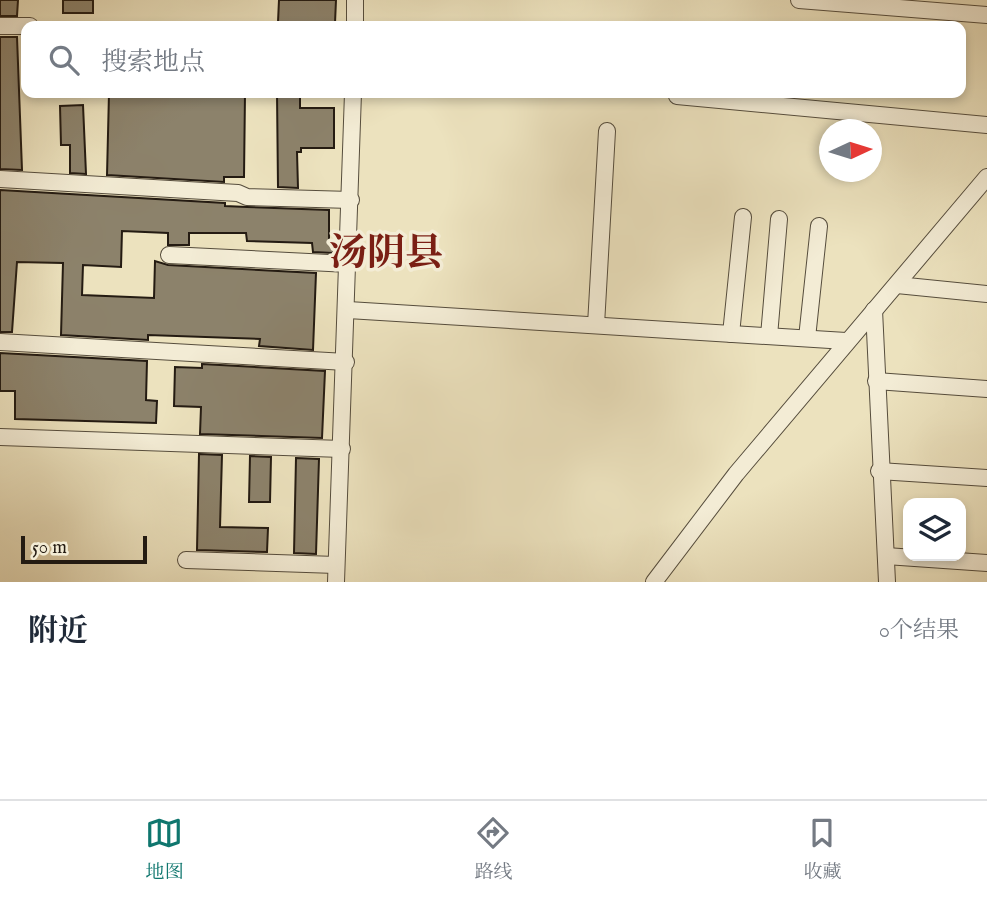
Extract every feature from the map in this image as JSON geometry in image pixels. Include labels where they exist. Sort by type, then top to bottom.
[{"type":"street","points":[[355,0],[355,21]]},
{"type":"street","points":[[799,0],[987,15]]},
{"type":"street","points":[[0,26],[21,26]]},
{"type":"street","points":[[336,582],[354,98]]},
{"type":"street","points":[[698,98],[987,125]]},
{"type":"street","points":[[596,326],[607,131]]},
{"type":"street","points":[[654,582],[736,474],[987,177]]},
{"type":"street","points":[[0,179],[238,193],[247,197],[351,200]]},
{"type":"street","points":[[731,334],[743,217]]},
{"type":"street","points":[[769,336],[779,219]]},
{"type":"street","points":[[807,338],[819,226]]},
{"type":"street","points":[[169,255],[349,264]]},
{"type":"street","points":[[897,285],[987,294]]},
{"type":"street","points":[[348,310],[846,341]]},
{"type":"street","points":[[874,310],[879,471],[887,582]]},
{"type":"street","points":[[0,342],[346,362]]},
{"type":"street","points":[[876,381],[987,389]]},
{"type":"street","points":[[0,437],[342,449]]},
{"type":"street","points":[[879,471],[987,478]]},
{"type":"street","points":[[886,556],[987,563]]},
{"type":"street","points":[[186,560],[336,565]]},
{"type":"building","points":[[0,0],[18,0],[17,16],[0,16]]},
{"type":"building","points":[[63,0],[93,0],[93,13],[63,13]]},
{"type":"building","points":[[279,0],[336,0],[335,21],[278,21]]},
{"type":"building","points":[[0,37],[17,37],[22,170],[0,169]]},
{"type":"building","points":[[109,98],[245,98],[244,177],[224,177],[224,182],[107,175]]},
{"type":"building","points":[[277,98],[300,98],[300,108],[334,108],[334,148],[301,148],[301,152],[297,152],[298,188],[278,187]]},
{"type":"building","points":[[83,105],[86,174],[70,173],[70,145],[61,145],[60,106]]},
{"type":"building","points":[[0,190],[225,203],[225,206],[329,210],[329,244],[333,244],[333,253],[313,252],[312,243],[247,241],[246,233],[189,233],[189,245],[168,245],[168,233],[122,231],[121,267],[83,265],[82,295],[154,298],[155,261],[168,265],[316,273],[313,350],[259,346],[260,339],[148,335],[148,340],[61,335],[63,263],[17,262],[12,332],[0,332]]},
{"type":"building","points":[[0,353],[147,361],[146,400],[157,401],[156,423],[15,419],[15,391],[0,391]]},
{"type":"building","points":[[202,364],[325,371],[322,438],[200,434],[201,407],[174,406],[175,367],[202,368]]},
{"type":"building","points":[[199,454],[222,455],[220,527],[268,528],[267,552],[197,550]]},
{"type":"building","points":[[250,456],[271,457],[270,502],[249,502]]},
{"type":"building","points":[[296,458],[319,459],[316,554],[294,553]]},
{"type":"district","name":"汤阴县","points":[[386,252]]}]
